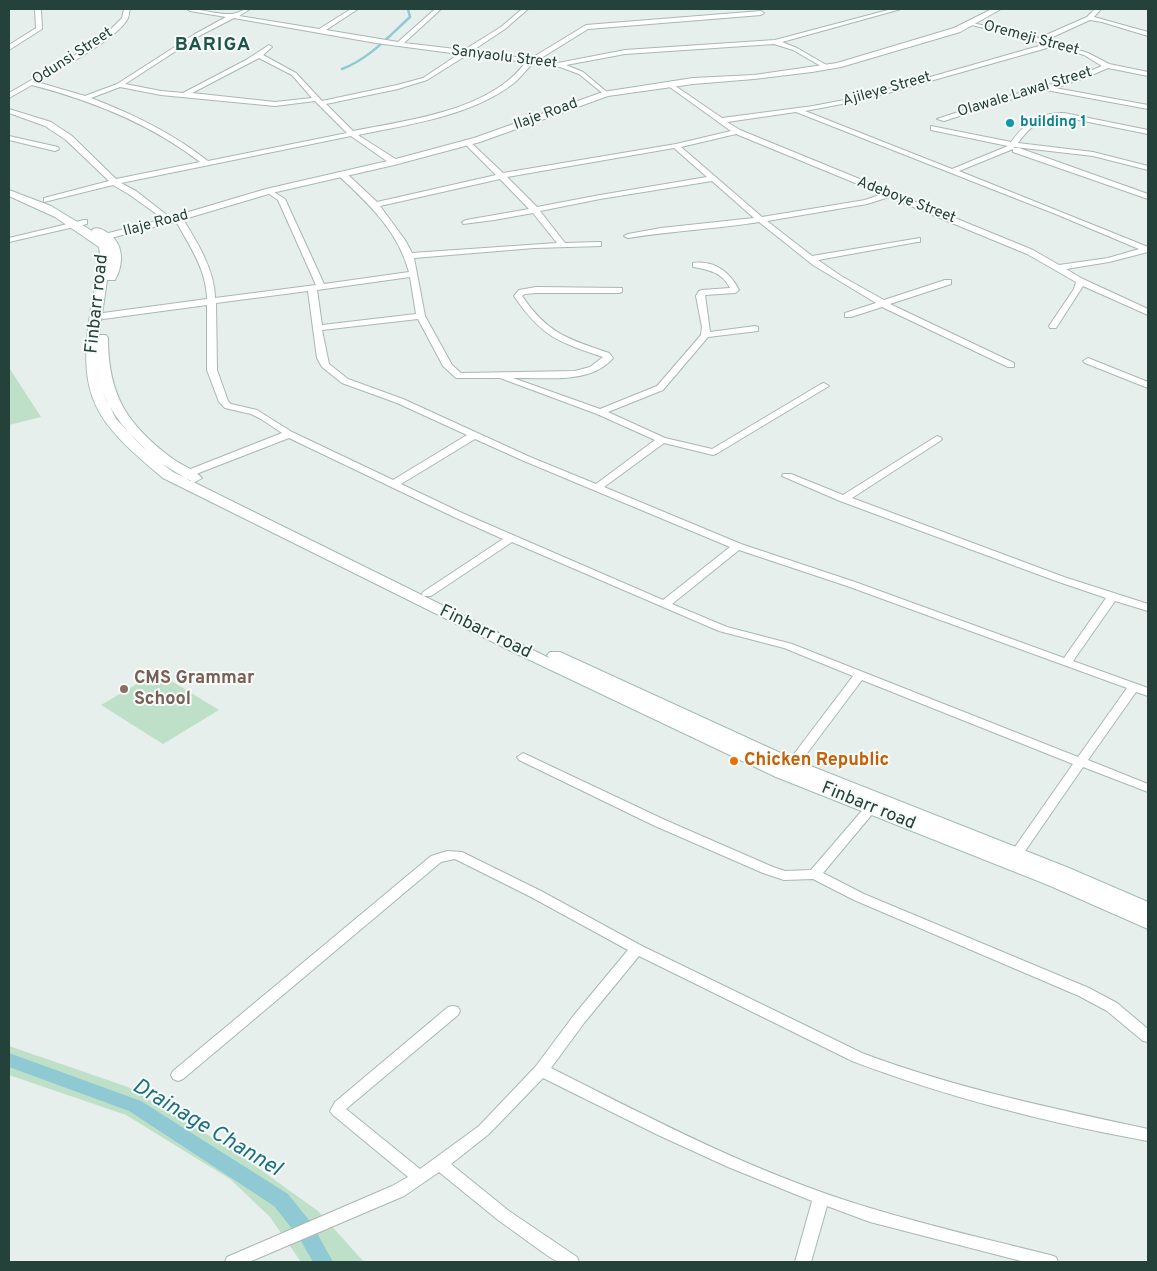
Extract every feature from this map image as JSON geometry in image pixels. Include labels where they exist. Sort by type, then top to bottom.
[{"type":"main road","name":"Finbarr road","points":[[9,189],[47,200],[101,238],[115,244],[117,249],[103,316],[104,377],[106,385],[121,417],[156,452],[186,474],[692,725],[782,773],[1054,881],[1148,923]]},
{"type":"main road","name":"Finbarr road","points":[[9,193],[42,205],[79,223]]},
{"type":"main road","name":"Finbarr road","points":[[101,238],[105,249],[92,343],[92,370],[100,402],[109,419],[144,455],[168,475],[419,601],[692,725],[1148,908]]},
{"type":"street","points":[[9,48],[12,44],[39,28],[38,9]]},
{"type":"street","name":"Odunsi Street","points":[[9,96],[77,56],[119,27],[124,19],[126,9]]},
{"type":"street","name":"Sanyaolu Street","points":[[190,9],[235,15],[376,41],[530,62],[558,64],[581,72],[606,94]]},
{"type":"street","points":[[86,98],[119,85],[204,31],[247,9]]},
{"type":"street","points":[[319,32],[355,9]]},
{"type":"street","points":[[396,43],[438,9]]},
{"type":"street","points":[[119,85],[161,93],[275,104],[319,101],[390,89],[425,78],[503,28],[525,9]]},
{"type":"street","points":[[558,64],[625,52],[775,42],[898,9]]},
{"type":"street","name":"Ilaje Road","points":[[101,238],[174,220],[269,191],[394,162],[468,142],[606,94],[669,84],[754,77],[826,68],[957,30],[996,9]]},
{"type":"street","points":[[1041,40],[1089,18],[1098,9]]},
{"type":"street","points":[[47,200],[114,182],[439,115],[474,104],[512,80],[530,62],[586,27],[761,13]]},
{"type":"street","points":[[1089,18],[1103,20],[1148,34]]},
{"type":"street","name":"Oremeji Street","points":[[970,24],[1041,40],[1086,54],[1107,66],[1148,74]]},
{"type":"street","points":[[775,42],[795,49],[826,68]]},
{"type":"street","name":"Ajileye Street","points":[[719,121],[861,99],[1053,44]]},
{"type":"street","points":[[184,95],[246,64],[269,47]]},
{"type":"street","points":[[259,55],[294,74],[351,133],[394,162]]},
{"type":"street","name":"Olawale Lawal Street","points":[[942,119],[1047,88],[1107,66]]},
{"type":"street","points":[[32,83],[86,98],[177,142],[206,163]]},
{"type":"street","name":"Adeboye Street","points":[[669,84],[737,132],[806,162],[891,194],[1030,252],[1080,281],[1148,312]]},
{"type":"street","points":[[1047,88],[1148,107]]},
{"type":"street","points":[[796,110],[1101,228],[1147,249]]},
{"type":"street","points":[[9,111],[48,124],[69,138],[114,182],[174,220],[195,247],[212,285],[212,370],[224,402],[235,409],[254,412],[289,434],[394,484],[664,605],[742,635],[788,646],[859,676],[1148,788]]},
{"type":"street","points":[[954,171],[1012,146],[1025,128],[1034,122],[1055,114],[1148,132]]},
{"type":"street","points":[[934,128],[970,138],[1012,146],[1093,154],[1148,168]]},
{"type":"street","points":[[376,205],[560,164],[676,146],[737,132]]},
{"type":"street","points":[[9,138],[55,149]]},
{"type":"street","points":[[468,142],[535,210],[563,245]]},
{"type":"street","points":[[676,146],[758,220],[812,260],[882,304],[1011,365]]},
{"type":"street","points":[[1012,146],[1148,197]]},
{"type":"street","points":[[342,174],[376,205],[391,224],[409,256],[421,316],[441,356],[455,374],[464,376],[502,376],[585,373],[608,358],[606,355],[552,335],[539,324],[518,296],[520,293],[560,289],[619,290]]},
{"type":"street","points":[[466,222],[600,197],[712,179]]},
{"type":"street","points":[[269,191],[281,200],[316,286],[317,328],[322,358],[325,365],[345,381],[400,402],[597,488],[737,546],[851,584],[1148,692]]},
{"type":"street","points":[[628,236],[661,230],[706,227],[758,220],[847,206],[891,194]]},
{"type":"street","points":[[9,240],[79,223]]},
{"type":"street","points":[[812,260],[917,240]]},
{"type":"street","points":[[409,256],[598,244]]},
{"type":"street","points":[[1058,268],[1109,260],[1147,249]]},
{"type":"street","points":[[600,412],[660,388],[705,335],[706,326],[700,296],[702,293],[732,291],[735,288],[718,268],[696,265]]},
{"type":"street","points":[[103,316],[414,274]]},
{"type":"street","points":[[1053,326],[1078,289],[1080,281]]},
{"type":"street","points":[[848,315],[948,282]]},
{"type":"street","points":[[317,328],[421,316]]},
{"type":"street","points":[[705,335],[755,329]]},
{"type":"street","points":[[1088,360],[1148,385]]},
{"type":"street","points":[[502,376],[600,412],[662,440],[713,452],[824,386]]},
{"type":"street","points":[[186,474],[289,434]]},
{"type":"street","points":[[394,484],[474,435]]},
{"type":"street","points":[[597,488],[662,440]]},
{"type":"street","points":[[844,498],[936,440]]},
{"type":"street","points":[[787,476],[1015,563],[1148,608]]},
{"type":"street","points":[[428,594],[511,538]]},
{"type":"street","points":[[664,605],[737,546]]},
{"type":"street","points":[[1067,662],[1112,597]]},
{"type":"street","points":[[792,765],[859,676]]},
{"type":"street","points":[[1016,854],[1133,688]]},
{"type":"street","points":[[524,757],[660,824],[768,870],[784,875],[815,874],[859,897],[1084,992],[1112,1007],[1148,1037]]},
{"type":"street","points":[[815,874],[870,809]]},
{"type":"street","points":[[178,1075],[436,859],[447,855],[458,855],[473,861],[637,949],[816,1039],[894,1072],[965,1094],[1148,1135]]},
{"type":"street","points":[[233,1262],[398,1191],[418,1176],[440,1164],[484,1130],[542,1070],[579,1019],[637,949]]},
{"type":"street","points":[[418,1176],[338,1112],[340,1106],[453,1011]]},
{"type":"street","points":[[542,1070],[672,1135],[821,1198],[870,1215],[1050,1262]]},
{"type":"street","points":[[440,1164],[477,1196],[530,1237],[571,1262]]},
{"type":"street","points":[[804,1262],[821,1198]]},
{"type":"green space","points":[[10,369],[41,417],[9,425]]},
{"type":"green space","points":[[157,672],[219,710],[163,744],[101,705]]},
{"type":"green space","points":[[9,1046],[128,1087],[233,1150],[318,1211],[364,1262],[301,1262],[270,1217],[230,1179],[126,1115],[9,1075]]},
{"type":"waterway","points":[[342,69],[370,53],[386,39],[410,17],[408,9]]},
{"type":"waterway","name":"Drainage Channel","points":[[9,1060],[135,1106],[281,1200],[305,1230],[323,1262]]},
{"type":"place","name":"building 1","points":[[1010,123]]},
{"type":"place","name":"CMS Grammar School","points":[[124,689]]},
{"type":"place","name":"Chicken Republic","points":[[734,761]]},
{"type":"district","name":"BARIGA","points":[[213,46]]}]
